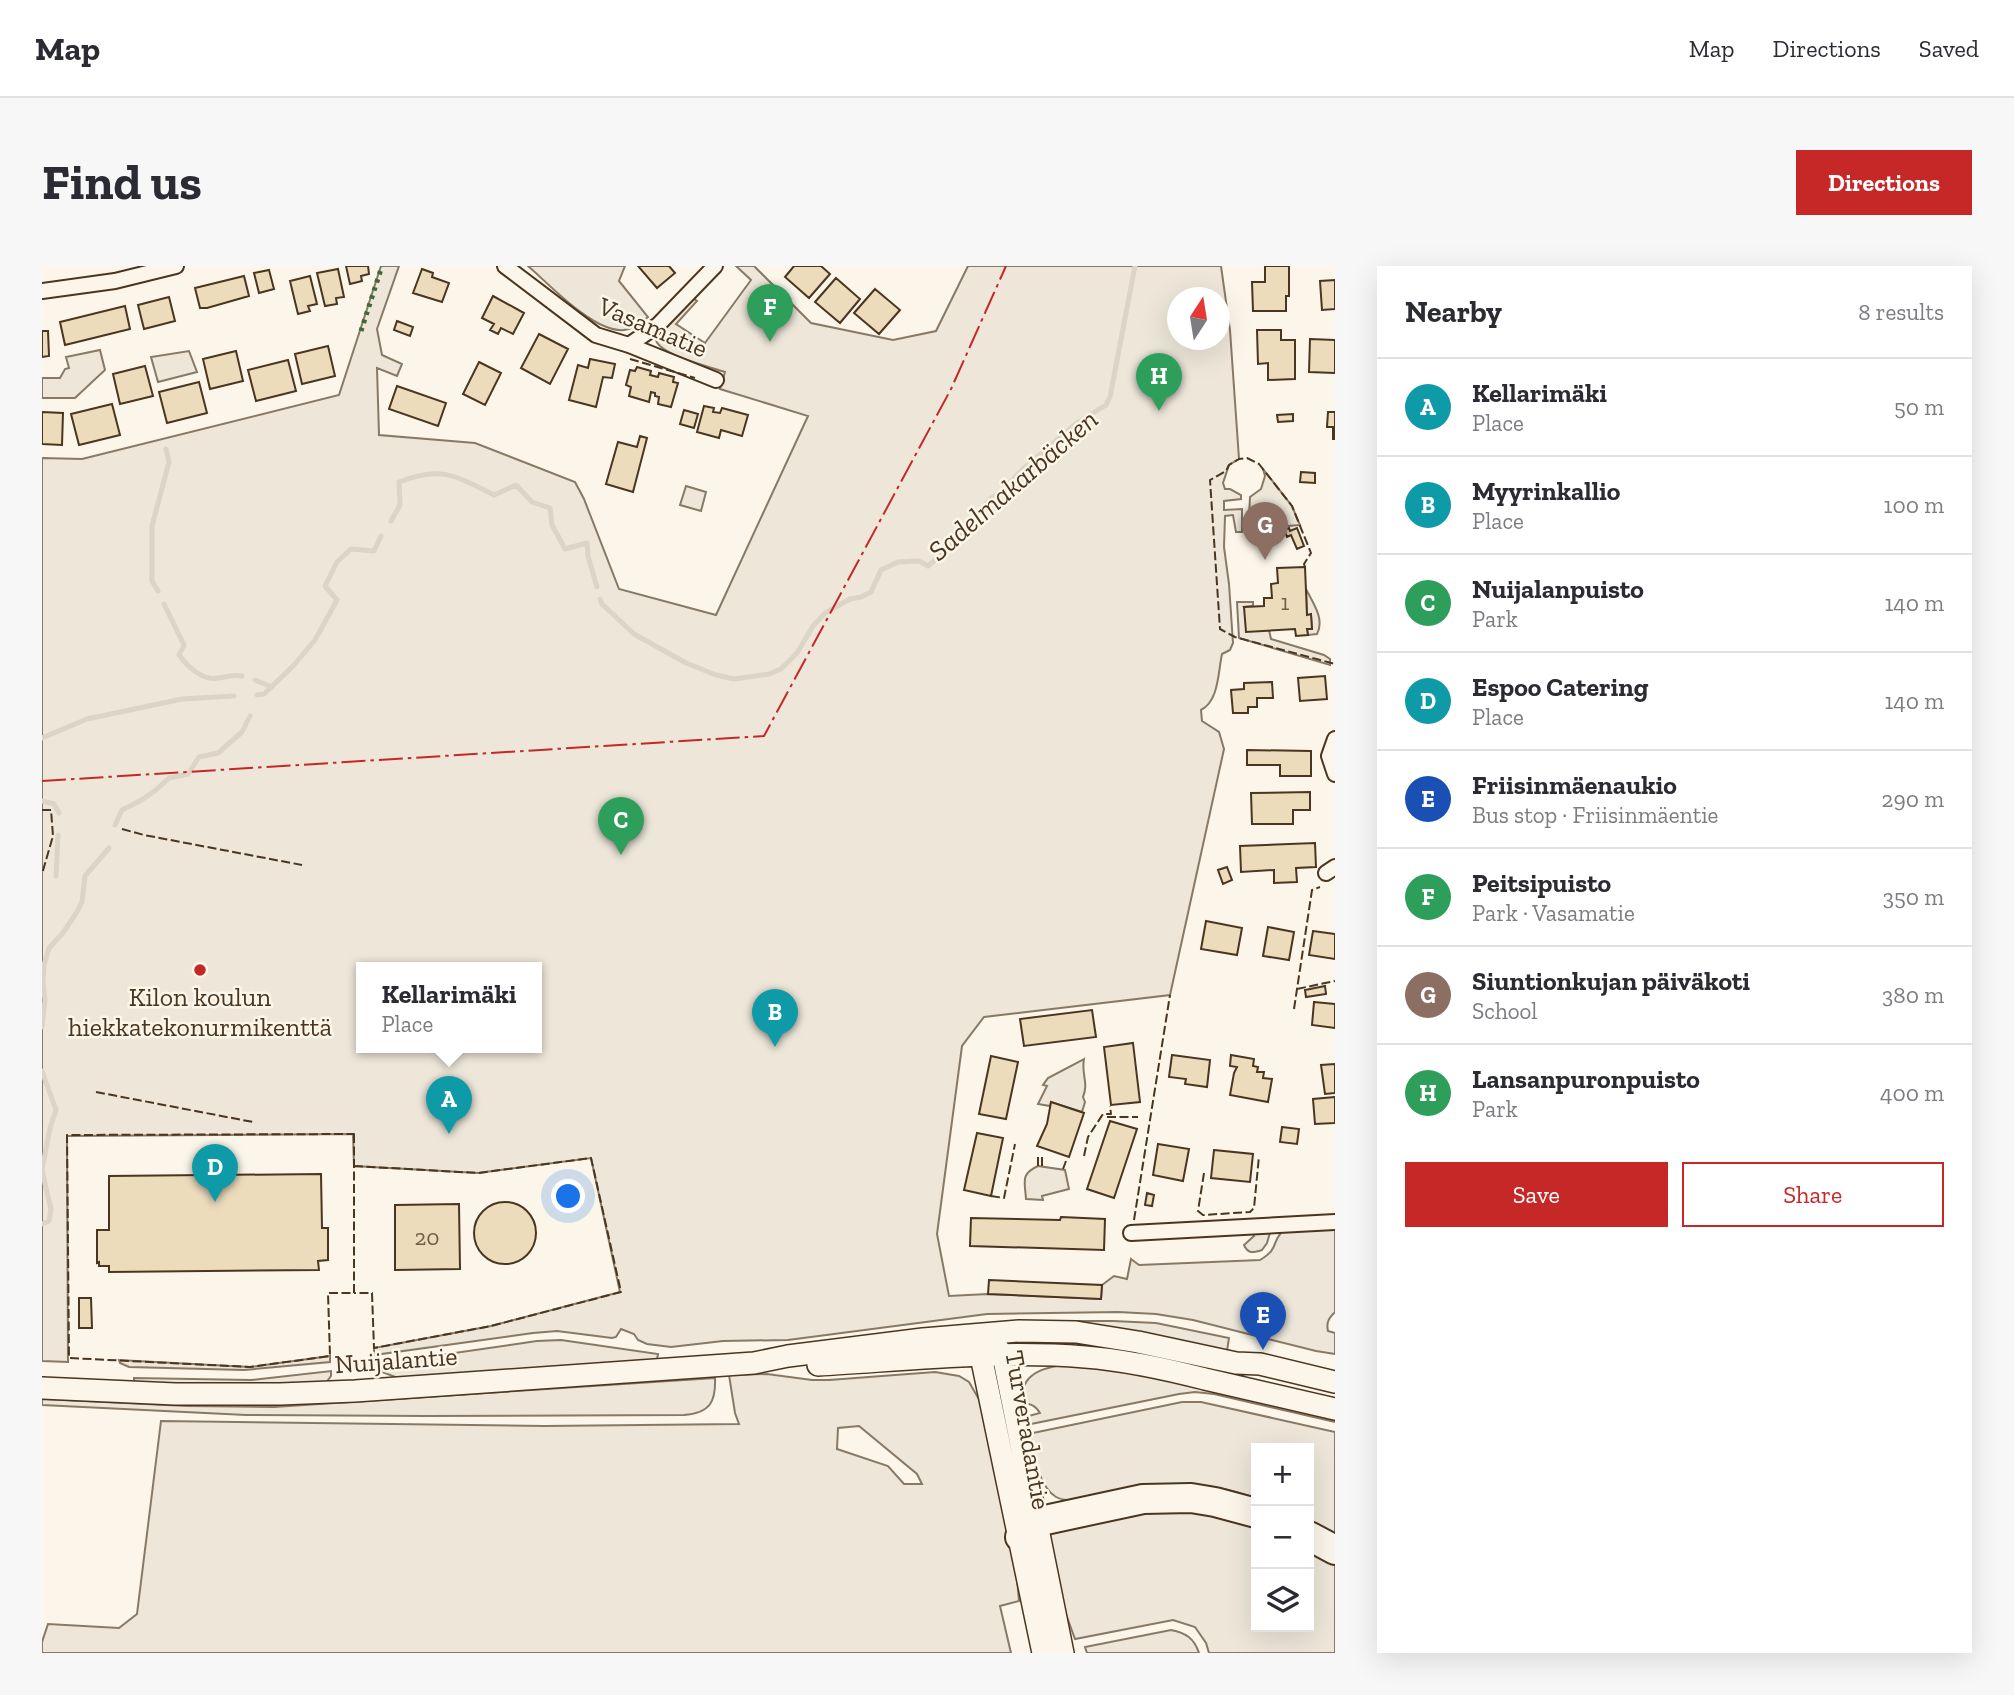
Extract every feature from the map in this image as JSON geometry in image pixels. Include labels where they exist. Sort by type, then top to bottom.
[{"type":"highway","points":[[1028,1530],[1143,1499],[1191,1498],[1251,1512]]},
{"type":"highway","points":[[1314,1539],[1335,1550]]},
{"type":"main road","name":"Nuijalantie","points":[[42,1388],[174,1394],[355,1391],[754,1363],[788,1356],[923,1339],[1019,1331],[1076,1332],[1138,1342],[1236,1363],[1260,1364],[1335,1382]]},
{"type":"main road","name":"Turveradantie","points":[[987,1334],[1003,1355],[1043,1653]]},
{"type":"main road","name":"Turveradantie","points":[[987,1334],[981,1356],[1063,1653]]},
{"type":"main road","name":"Nuijalantie","points":[[754,1363],[789,1367],[1003,1355],[1087,1357],[1127,1362],[1335,1409]]},
{"type":"street","points":[[42,291],[115,281],[176,266]]},
{"type":"street","name":"Vasamatie","points":[[505,266],[596,335],[629,345],[716,380]]},
{"type":"street","points":[[629,345],[658,325],[715,266]]},
{"type":"street","points":[[1335,739],[1329,756],[1335,774]]},
{"type":"street","points":[[1131,1233],[1335,1222]]},
{"type":"shaded area","points":[[381,266],[399,266],[377,329],[382,355],[402,364],[397,376],[377,368],[379,435],[475,443],[575,482],[619,589],[716,615],[808,416],[720,389],[725,372],[681,358],[665,350],[656,340],[656,334],[693,298],[697,301],[676,324],[705,343],[751,280],[736,266],[754,266],[811,323],[893,340],[936,331],[968,266],[1221,266],[1224,287],[1167,287],[1167,350],[1230,350],[1230,330],[1239,459],[1229,465],[1223,483],[1225,489],[1241,495],[1241,499],[1224,501],[1224,510],[1242,509],[1242,532],[1236,532],[1233,515],[1225,516],[1224,547],[1233,643],[1230,650],[1222,654],[1214,693],[1207,706],[1201,710],[1202,721],[1219,732],[1224,749],[1170,995],[984,1017],[962,1046],[937,1234],[949,1296],[988,1294],[1101,1299],[1102,1285],[1114,1276],[1127,1279],[1131,1259],[1139,1265],[1260,1260],[1270,1252],[1283,1231],[1335,1229],[1335,1312],[1327,1325],[1328,1331],[1335,1333],[1335,1354],[1193,1320],[1118,1312],[987,1314],[788,1340],[723,1341],[671,1347],[647,1344],[638,1340],[634,1334],[621,1329],[616,1337],[612,1338],[557,1331],[374,1355],[374,1348],[491,1326],[620,1292],[591,1158],[478,1173],[354,1166],[353,1134],[67,1136],[68,1362],[42,1361],[42,458],[82,459],[339,395]]},
{"type":"shaded area","points":[[528,266],[625,266],[619,281],[648,317],[634,327],[624,330],[599,324],[573,306]]},
{"type":"shaded area","points":[[100,350],[105,370],[75,398],[42,398],[42,378],[60,378],[65,369],[69,368],[66,357]]},
{"type":"shaded area","points":[[189,351],[197,372],[158,382],[151,357]]},
{"type":"shaded area","points":[[1263,469],[1292,506],[1300,525],[1260,528],[1249,518],[1250,497],[1261,489],[1265,476]]},
{"type":"shaded area","points":[[686,486],[706,492],[701,511],[680,505]]},
{"type":"shaded area","points":[[1306,589],[1319,617],[1317,634],[1308,635],[1307,629],[1312,629],[1311,615],[1307,615]]},
{"type":"shaded area","points":[[1237,602],[1253,602],[1253,606],[1244,607],[1269,630],[1271,639],[1324,655],[1330,659],[1330,665],[1239,638]]},
{"type":"shaded area","points":[[1084,1059],[1085,1102],[1082,1112],[1051,1102],[1050,1106],[1038,1104],[1047,1086],[1043,1085],[1048,1078]]},
{"type":"shaded area","points":[[1038,1166],[1065,1170],[1069,1189],[1042,1196],[1043,1200],[1026,1199],[1026,1175]]},
{"type":"shaded area","points":[[1271,1229],[1262,1250],[1247,1250],[1244,1245],[1254,1236],[1252,1232]]},
{"type":"shaded area","points":[[1048,1321],[1156,1323],[1229,1338],[1227,1351]]},
{"type":"shaded area","points":[[561,1340],[658,1354],[657,1360],[398,1378],[382,1372],[378,1364],[537,1341]]},
{"type":"shaded area","points":[[330,1356],[330,1362],[244,1370],[129,1367],[119,1360],[250,1367]]},
{"type":"shaded area","points":[[1085,1363],[1335,1415],[1335,1422],[1195,1392],[1026,1425],[1025,1417],[1040,1413],[1032,1405],[1022,1403],[1022,1391],[1026,1381],[1042,1370]]},
{"type":"shaded area","points":[[331,1371],[325,1384],[134,1383],[134,1378],[251,1380]]},
{"type":"shaded area","points":[[935,1372],[959,1376],[969,1382],[984,1408],[1014,1543],[1019,1601],[1000,1606],[1011,1653],[42,1653],[42,1642],[48,1624],[119,1628],[137,1614],[161,1421],[544,1426],[739,1424],[729,1375],[767,1374],[829,1380]],"holes":[[[859,1426],[917,1474],[922,1484],[904,1484],[888,1466],[837,1449],[838,1428]]]},
{"type":"shaded area","points":[[715,1378],[710,1405],[700,1412],[684,1415],[246,1415],[42,1405],[42,1399],[274,1407]]},
{"type":"shaded area","points":[[1182,1402],[1201,1402],[1335,1432],[1335,1538],[1314,1526],[1314,1443],[1251,1443],[1251,1497],[1222,1489],[1173,1484],[1129,1488],[1071,1500],[1056,1497],[1045,1485],[1037,1468],[1028,1434]]},
{"type":"shaded area","points":[[1171,1508],[1251,1521],[1251,1632],[1314,1632],[1314,1548],[1335,1559],[1335,1653],[1209,1653],[1195,1627],[1173,1620],[1075,1639],[1063,1606],[1047,1537],[1050,1530]]},
{"type":"shaded area","points":[[1171,1630],[1189,1637],[1199,1653],[1087,1653],[1085,1647]]},
{"type":"building","points":[[346,266],[368,266],[369,274],[361,276],[362,281],[350,284]]},
{"type":"building","points":[[638,266],[669,266],[675,273],[657,288]]},
{"type":"building","points":[[794,266],[821,266],[830,274],[809,298],[785,277]]},
{"type":"building","points":[[1265,266],[1289,266],[1286,311],[1253,311],[1252,282],[1265,282]]},
{"type":"building","points":[[338,269],[344,297],[336,298],[337,304],[325,306],[317,273]]},
{"type":"building","points":[[422,269],[433,273],[432,277],[449,283],[442,302],[413,293]]},
{"type":"building","points":[[269,270],[274,289],[259,293],[254,273]]},
{"type":"building","points":[[244,276],[249,296],[200,308],[195,288]]},
{"type":"building","points":[[310,276],[317,304],[308,306],[310,311],[298,314],[290,281]]},
{"type":"building","points":[[836,278],[860,299],[840,323],[815,302]]},
{"type":"building","points":[[1335,280],[1335,309],[1322,310],[1320,281]]},
{"type":"building","points":[[875,289],[900,310],[879,334],[854,313]]},
{"type":"building","points":[[493,296],[524,313],[513,334],[501,328],[498,334],[490,330],[494,324],[482,318]]},
{"type":"building","points":[[169,297],[175,321],[144,329],[138,305]]},
{"type":"building","points":[[125,306],[130,329],[65,345],[60,322]]},
{"type":"building","points":[[397,321],[413,327],[410,336],[394,330]]},
{"type":"building","points":[[1257,330],[1281,330],[1281,340],[1295,340],[1295,379],[1268,380],[1268,363],[1258,364]]},
{"type":"building","points":[[42,331],[48,331],[49,356],[42,357]]},
{"type":"building","points":[[539,334],[568,349],[550,384],[521,368]]},
{"type":"building","points":[[1310,339],[1335,340],[1335,373],[1309,372]]},
{"type":"building","points":[[328,346],[335,376],[302,384],[295,354]]},
{"type":"building","points":[[236,351],[243,381],[210,389],[203,359]]},
{"type":"building","points":[[590,359],[615,364],[612,378],[603,377],[596,407],[569,400],[578,365],[588,368]]},
{"type":"building","points":[[288,360],[296,391],[256,401],[248,370]]},
{"type":"building","points":[[479,362],[501,373],[485,405],[463,394]]},
{"type":"building","points":[[145,366],[153,396],[120,404],[113,374]]},
{"type":"building","points":[[637,367],[651,371],[650,375],[658,377],[659,373],[674,377],[673,382],[678,383],[671,407],[658,404],[659,397],[655,396],[655,393],[651,392],[649,402],[629,396],[631,387],[626,385],[630,370],[635,371]]},
{"type":"building","points":[[199,382],[207,413],[167,423],[159,392]]},
{"type":"building","points":[[397,386],[446,403],[438,426],[389,409]]},
{"type":"building","points":[[112,404],[120,435],[79,445],[71,414]]},
{"type":"building","points":[[704,406],[714,408],[713,412],[720,413],[722,408],[748,415],[742,436],[721,430],[719,438],[697,432]]},
{"type":"building","points":[[684,410],[698,414],[694,428],[680,424]]},
{"type":"building","points":[[42,412],[63,413],[62,445],[42,444]]},
{"type":"building","points":[[1328,412],[1335,412],[1335,439],[1333,427],[1327,427]]},
{"type":"building","points":[[1293,414],[1293,421],[1278,422],[1277,415]]},
{"type":"building","points":[[640,436],[647,438],[633,492],[606,484],[618,442],[637,447]]},
{"type":"building","points":[[1301,472],[1315,473],[1315,483],[1300,482]]},
{"type":"building","points":[[1289,528],[1290,531],[1297,528],[1304,546],[1297,549],[1291,535],[1287,537],[1284,530]]},
{"type":"building","points":[[1305,567],[1307,615],[1311,614],[1312,629],[1307,629],[1308,635],[1296,636],[1295,629],[1246,632],[1244,607],[1264,606],[1264,598],[1272,598],[1271,584],[1278,583],[1277,568]]},
{"type":"building","points":[[1325,676],[1327,699],[1300,701],[1298,678]]},
{"type":"building","points":[[1272,682],[1273,698],[1257,698],[1257,707],[1248,707],[1248,713],[1233,713],[1231,690],[1244,689],[1244,683]]},
{"type":"building","points":[[1247,750],[1311,751],[1311,776],[1280,776],[1280,765],[1247,765]]},
{"type":"building","points":[[1310,792],[1310,810],[1293,810],[1293,824],[1252,824],[1251,793]]},
{"type":"building","points":[[1315,843],[1316,867],[1296,868],[1297,882],[1274,883],[1274,870],[1241,872],[1240,846]]},
{"type":"building","points":[[1227,867],[1232,880],[1223,884],[1218,870]]},
{"type":"building","points":[[1206,921],[1242,928],[1237,955],[1201,949]]},
{"type":"building","points":[[1268,927],[1294,932],[1289,960],[1263,956]]},
{"type":"building","points":[[1313,931],[1335,934],[1335,959],[1309,955]]},
{"type":"building","points":[[1325,986],[1326,994],[1306,997],[1305,990]]},
{"type":"building","points":[[1314,1002],[1335,1004],[1335,1028],[1312,1025]]},
{"type":"building","points":[[1092,1010],[1096,1037],[1024,1046],[1020,1019]]},
{"type":"building","points":[[1133,1043],[1140,1102],[1111,1105],[1104,1047]]},
{"type":"building","points":[[1172,1055],[1210,1060],[1207,1087],[1185,1084],[1186,1079],[1169,1077]]},
{"type":"building","points":[[1231,1055],[1254,1059],[1253,1066],[1258,1067],[1257,1072],[1264,1072],[1263,1078],[1272,1079],[1268,1102],[1230,1095],[1237,1067],[1230,1066]]},
{"type":"building","points":[[991,1056],[1018,1062],[1006,1119],[979,1114]]},
{"type":"building","points":[[1335,1064],[1335,1093],[1325,1094],[1321,1065]]},
{"type":"building","points":[[1335,1097],[1335,1123],[1315,1124],[1313,1099]]},
{"type":"building","points":[[1051,1102],[1084,1113],[1069,1157],[1037,1146],[1047,1124]]},
{"type":"building","points":[[1110,1121],[1137,1129],[1114,1198],[1087,1189]]},
{"type":"building","points":[[1282,1127],[1299,1129],[1297,1144],[1280,1142]]},
{"type":"building","points":[[977,1133],[1003,1138],[991,1196],[964,1190]]},
{"type":"building","points":[[1158,1144],[1189,1149],[1183,1181],[1153,1175]]},
{"type":"building","points":[[1214,1150],[1253,1154],[1250,1182],[1211,1178]]},
{"type":"building","points":[[321,1174],[322,1228],[328,1228],[328,1260],[318,1261],[319,1270],[109,1272],[109,1266],[99,1266],[99,1262],[97,1263],[97,1230],[109,1230],[109,1176]]},
{"type":"building","points":[[1147,1193],[1154,1195],[1152,1206],[1145,1205]]},
{"type":"building","points":[[499,1202],[511,1202],[527,1211],[534,1221],[534,1245],[527,1255],[511,1264],[499,1264],[488,1259],[479,1250],[474,1239],[474,1227],[479,1216],[488,1207]]},
{"type":"building","points":[[459,1204],[460,1269],[395,1270],[395,1205]]},
{"type":"building","points":[[1061,1217],[1105,1219],[1104,1250],[970,1246],[971,1218],[1060,1220]]},
{"type":"building","points":[[989,1280],[1102,1285],[1101,1299],[988,1294]]},
{"type":"building","points":[[79,1298],[91,1298],[92,1328],[79,1328]]},
{"type":"waterway","name":"Sadelmakarbäcken","points":[[600,599],[634,634],[686,663],[716,675],[734,679],[769,674],[781,669],[797,653],[813,626],[825,613],[850,599],[871,592],[881,570],[898,562],[919,561],[928,566],[948,549],[991,498],[1002,491],[1023,469],[1077,423],[1106,405],[1110,397],[1135,266]]},
{"type":"waterway","points":[[158,591],[152,581],[152,526],[169,462],[166,449]]},
{"type":"waterway","name":"Sadelmakarbäcken","points":[[391,521],[400,505],[399,482],[414,477],[426,474],[448,475],[494,495],[516,485],[532,502],[550,508],[552,525],[565,549],[587,543],[597,587]]},
{"type":"waterway","name":"Sadelmakarbäcken","points":[[257,695],[264,694],[315,640],[337,600],[325,586],[337,562],[351,549],[374,551],[381,536]]},
{"type":"waterway","points":[[164,604],[184,645],[179,655],[191,668],[212,678],[242,676]]},
{"type":"waterway","points":[[255,680],[272,687]]},
{"type":"waterway","points":[[42,738],[87,719],[182,699],[234,696]]},
{"type":"waterway","points":[[115,825],[122,810],[140,801],[169,778],[188,774],[199,757],[218,753],[242,732],[250,716]]},
{"type":"waterway","points":[[42,801],[54,804],[59,813]]},
{"type":"waterway","points":[[56,876],[58,835]]},
{"type":"waterway","points":[[42,1027],[45,1000],[44,965],[49,948],[77,912],[82,902],[85,876],[109,848]]},
{"type":"waterway","points":[[42,1071],[56,1110],[42,1170]]},
{"type":"waterway","points":[[42,1171],[51,1209],[49,1221],[42,1224]]},
{"type":"hedge","points":[[361,331],[382,266]]},
{"type":"fence","points":[[630,359],[695,378]]},
{"type":"fence","points":[[1305,567],[1304,564],[1311,553],[1292,506],[1259,464],[1247,458],[1239,459],[1210,480],[1220,629],[1235,637],[1335,664]]},
{"type":"fence","points":[[42,810],[51,810],[53,836],[42,874]]},
{"type":"fence","points":[[122,829],[302,865]]},
{"type":"fence","points":[[1294,1009],[1312,890],[1320,887]]},
{"type":"fence","points":[[1297,989],[1335,981]]},
{"type":"fence","points":[[1134,1220],[1170,995]]},
{"type":"fence","points":[[96,1092],[253,1122]]},
{"type":"fence","points":[[1084,1156],[1088,1137],[1103,1114],[1111,1114],[1110,1106]]},
{"type":"fence","points":[[1107,1117],[1138,1117]]},
{"type":"fence","points":[[354,1134],[354,1293],[328,1293],[330,1356],[250,1367],[69,1358],[67,1135],[354,1134]]},
{"type":"fence","points":[[991,1196],[1004,1198],[1015,1144]]},
{"type":"fence","points":[[1204,1173],[1198,1211],[1203,1215],[1250,1212],[1254,1208],[1259,1156]]},
{"type":"fence","points":[[1038,1157],[1038,1166]]},
{"type":"fence","points":[[1042,1157],[1042,1166]]},
{"type":"fence","points":[[354,1166],[478,1173],[591,1158],[621,1292],[491,1326],[374,1348],[372,1293],[354,1293]]},
{"type":"fence","points":[[1063,1169],[1066,1161]]},
{"type":"power","points":[[42,781],[764,736],[951,389],[1006,266]]},
{"type":"place","name":"Peitsipuisto","points":[[770,342]]},
{"type":"place","name":"Lansanpuronpuisto","points":[[1159,411]]},
{"type":"place","name":"Siuntionkujan päiväkoti","points":[[1265,560]]},
{"type":"place","name":"Nuijalanpuisto","points":[[621,855]]},
{"type":"place","name":"Kilon koulun hiekkatekonurmikenttä","points":[[200,970]]},
{"type":"place","name":"Myyrinkallio","points":[[775,1047]]},
{"type":"place","name":"Kellarimäki","points":[[449,1134]]},
{"type":"place","name":"Espoo Catering","points":[[215,1202]]},
{"type":"place","name":"Friisinmäenaukio","points":[[1263,1350]]}]
